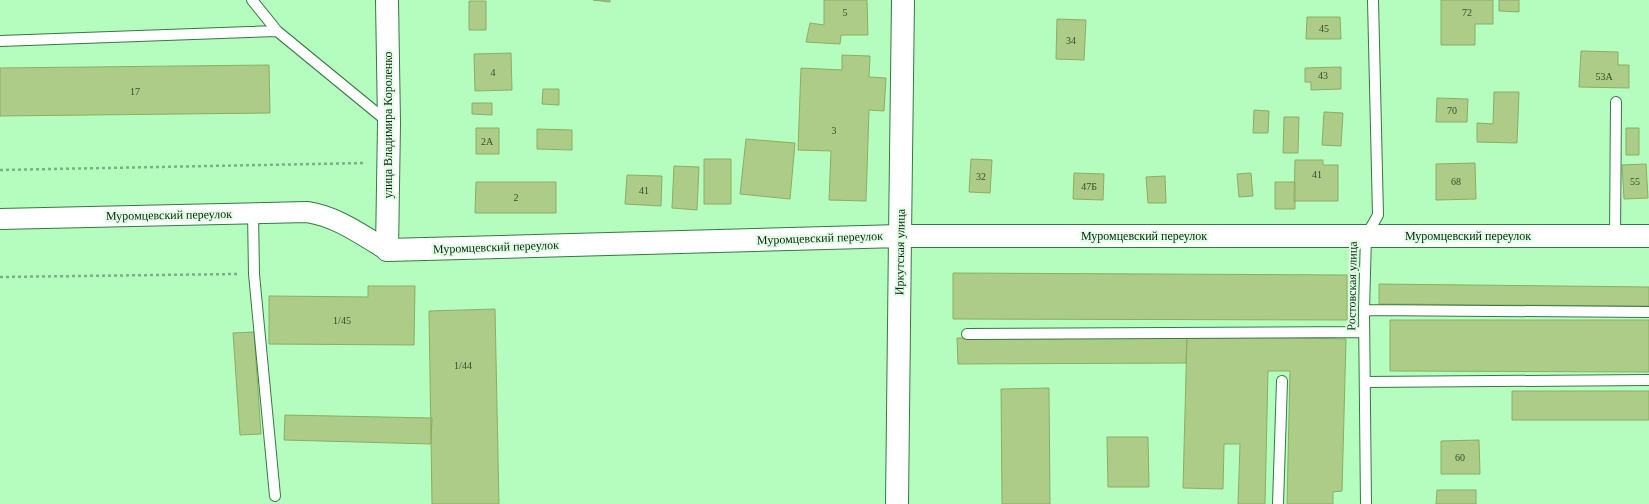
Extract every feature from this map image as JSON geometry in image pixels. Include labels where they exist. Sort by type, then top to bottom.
[{"type":"main road","name":"улица Владимира Короленко","points":[[387,0],[389,123],[387,250]]},
{"type":"main road","name":"Иркутская улица","points":[[897,504],[903,0]]},
{"type":"main road","name":"Муромцевский переулок","points":[[387,250],[900,236],[1649,236]]},
{"type":"street","name":"Муромцевский переулок","points":[[0,219],[307,212],[321,214],[334,219],[387,250]]},
{"type":"lane","points":[[252,0],[277,31],[389,123]]},
{"type":"lane","name":"Ростовская улица","points":[[1366,504],[1364,310],[1366,236],[1378,215],[1373,0]]},
{"type":"lane","points":[[0,41],[277,31]]},
{"type":"lane","points":[[1615,237],[1616,102]]},
{"type":"lane","points":[[252,213],[254,274],[275,496]]},
{"type":"lane","points":[[1364,310],[1649,312]]},
{"type":"lane","points":[[968,334],[1364,332]]},
{"type":"lane","points":[[1365,382],[1649,380]]},
{"type":"lane","points":[[1278,504],[1282,381]]},
{"type":"path","points":[[0,170],[388,162]]},
{"type":"path","points":[[0,277],[254,274]]},
{"type":"building","points":[[593,0],[610,0],[610,2]]},
{"type":"building","points":[[824,0],[867,0],[868,35],[841,35],[840,44],[806,42],[810,23],[824,25]]},
{"type":"building","points":[[1441,0],[1493,0],[1493,24],[1475,24],[1475,45],[1441,45]]},
{"type":"building","points":[[1499,0],[1519,0],[1519,12],[1499,11]]},
{"type":"building","points":[[469,1],[486,1],[486,30],[469,30]]},
{"type":"building","points":[[1307,17],[1340,17],[1341,39],[1306,39]]},
{"type":"building","points":[[1057,19],[1086,20],[1084,60],[1056,59]]},
{"type":"building","points":[[1581,51],[1618,52],[1618,65],[1629,65],[1629,88],[1579,87]]},
{"type":"building","points":[[511,53],[512,90],[475,91],[474,54]]},
{"type":"building","points":[[842,55],[870,56],[869,77],[886,78],[884,111],[869,110],[866,201],[829,200],[831,151],[798,150],[801,68],[842,70]]},
{"type":"building","points":[[269,65],[270,113],[0,116],[0,68]]},
{"type":"building","points":[[1341,67],[1341,89],[1311,90],[1311,82],[1305,82],[1305,68]]},
{"type":"building","points":[[543,89],[559,89],[559,105],[542,104]]},
{"type":"building","points":[[1494,92],[1519,92],[1517,143],[1477,142],[1477,123],[1493,124]]},
{"type":"building","points":[[1437,98],[1468,99],[1467,122],[1436,122]]},
{"type":"building","points":[[472,103],[492,103],[492,115],[472,114]]},
{"type":"building","points":[[1254,110],[1269,111],[1268,133],[1253,133]]},
{"type":"building","points":[[1324,112],[1343,113],[1341,146],[1322,145]]},
{"type":"building","points":[[1284,117],[1299,117],[1298,153],[1283,153]]},
{"type":"building","points":[[476,128],[499,128],[499,154],[476,154]]},
{"type":"building","points":[[1626,128],[1639,128],[1639,155],[1626,155]]},
{"type":"building","points":[[537,129],[572,130],[572,150],[537,149]]},
{"type":"building","points":[[746,139],[795,143],[790,199],[740,194]]},
{"type":"building","points":[[704,159],[731,159],[731,204],[704,204]]},
{"type":"building","points":[[971,159],[992,160],[990,193],[969,192]]},
{"type":"building","points":[[1295,160],[1323,160],[1323,165],[1338,165],[1338,201],[1294,201]]},
{"type":"building","points":[[1475,163],[1476,199],[1436,200],[1436,164]]},
{"type":"building","points":[[1646,164],[1648,198],[1624,199],[1622,165]]},
{"type":"building","points":[[674,166],[699,167],[697,210],[672,208]]},
{"type":"building","points":[[1074,173],[1104,174],[1103,200],[1073,199]]},
{"type":"building","points":[[1251,173],[1253,196],[1239,197],[1237,174]]},
{"type":"building","points":[[627,175],[662,176],[661,206],[625,204]]},
{"type":"building","points":[[1165,176],[1166,203],[1148,203],[1146,177]]},
{"type":"building","points":[[476,182],[556,182],[556,213],[475,213]]},
{"type":"building","points":[[1275,182],[1295,182],[1295,209],[1275,209]]},
{"type":"building","points":[[953,273],[1347,275],[1347,320],[953,319]]},
{"type":"building","points":[[1379,284],[1649,287],[1649,306],[1379,304]]},
{"type":"building","points":[[368,286],[415,286],[414,345],[269,344],[269,296],[368,297]]},
{"type":"building","points":[[495,309],[499,504],[432,504],[429,311]]},
{"type":"building","points":[[1390,320],[1649,320],[1649,372],[1390,371]]},
{"type":"building","points":[[254,332],[261,434],[240,435],[233,333]]},
{"type":"building","points":[[1187,336],[1346,339],[1342,491],[1333,492],[1333,504],[1287,504],[1290,371],[1268,371],[1265,504],[1238,504],[1240,444],[1224,444],[1223,489],[1183,488]]},
{"type":"building","points":[[1187,336],[1186,363],[958,364],[957,338]]},
{"type":"building","points":[[1049,388],[1050,504],[1002,504],[1001,389]]},
{"type":"building","points":[[1512,391],[1649,391],[1649,420],[1512,420]]},
{"type":"building","points":[[285,415],[432,418],[431,444],[284,440]]},
{"type":"building","points":[[1107,437],[1148,437],[1149,487],[1108,487]]},
{"type":"building","points":[[1479,440],[1480,474],[1441,474],[1441,441]]},
{"type":"building","points":[[1437,490],[1476,490],[1476,504],[1436,504]]}]
